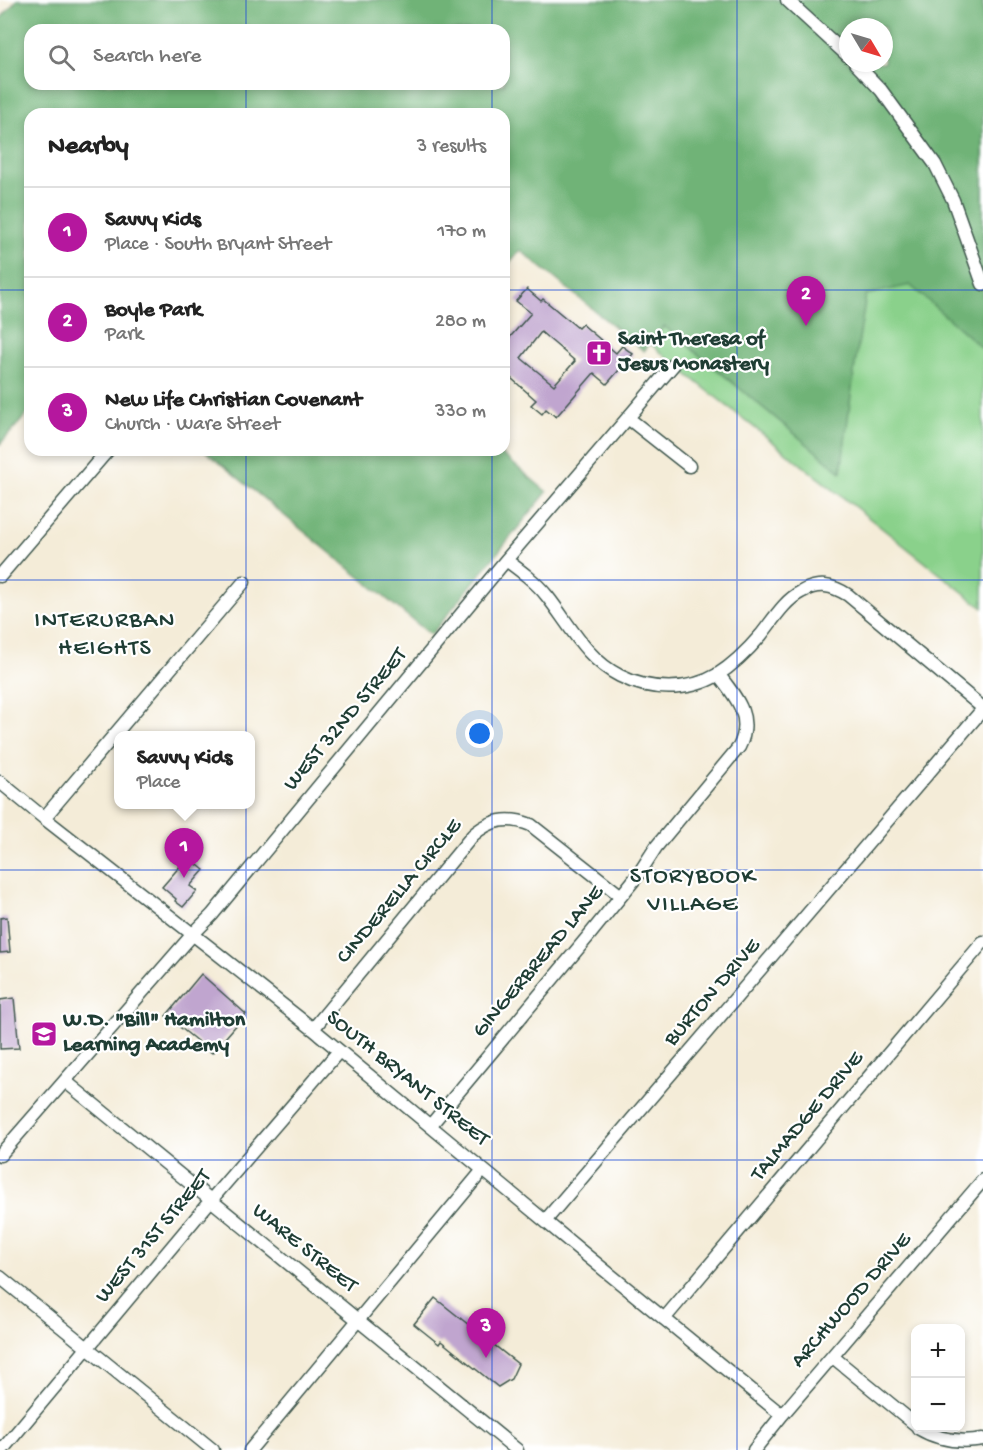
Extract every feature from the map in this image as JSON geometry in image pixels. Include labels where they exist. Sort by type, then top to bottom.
[{"type":"street","points":[[787,0],[839,48]]},
{"type":"street","points":[[864,72],[881,90],[935,164],[954,200],[983,284]]},
{"type":"street","name":"WEST 32ND STREET","points":[[0,1155],[212,915],[506,560],[674,364]]},
{"type":"street","points":[[628,418],[689,466]]},
{"type":"street","points":[[0,576],[103,456]]},
{"type":"street","points":[[506,560],[547,596],[584,648],[597,661],[634,682],[650,686],[681,686],[697,683],[718,674],[755,641],[794,596],[819,585],[837,588],[848,595],[983,709]]},
{"type":"street","points":[[118,731],[244,582]]},
{"type":"street","name":"GINGERBREAD LANE","points":[[430,1126],[621,896],[656,847],[739,747],[744,738],[745,719],[733,693],[718,674]]},
{"type":"street","name":"BURTON DRIVE","points":[[545,1221],[983,709]]},
{"type":"street","points":[[44,818],[114,735]]},
{"type":"street","name":"SOUTH BRYANT STREET","points":[[0,783],[312,1029],[782,1415]]},
{"type":"street","name":"CINDERELLA CIRCLE","points":[[312,1029],[473,835],[490,823],[511,819],[531,825],[621,896]]},
{"type":"street","name":"TALMADGE DRIVE","points":[[664,1319],[983,942]]},
{"type":"street","name":"WEST 31ST STREET","points":[[2,1450],[211,1200],[339,1052]]},
{"type":"street","name":"WARE STREET","points":[[65,1081],[517,1450]]},
{"type":"street","points":[[250,1450],[483,1170]]},
{"type":"street","name":"ARCHWOOD DRIVE","points":[[754,1450],[983,1179]]},
{"type":"street","points":[[0,1277],[213,1450]]},
{"type":"street","points":[[832,1357],[911,1421]]},
{"type":"street","points":[[930,1432],[945,1439],[969,1442],[983,1439]]},
{"type":"green space","points":[[17,0],[983,0],[983,349],[910,285],[866,295],[841,472],[664,326],[644,351],[520,250],[510,262],[510,108],[24,108],[24,418],[0,444],[0,19]]},
{"type":"green space","points":[[983,0],[983,608],[674,364],[510,222],[510,108],[504,108],[504,90],[510,90],[510,30]]},
{"type":"green space","points":[[211,456],[504,456],[547,492],[431,635]]},
{"type":"building","name":"Saint Theresa of Jesus Monastery","points":[[527,289],[578,328],[582,324],[616,353],[622,346],[633,354],[607,384],[594,373],[556,417],[546,409],[542,414],[531,405],[536,400],[510,377],[510,337],[531,313],[516,301]],"holes":[[[541,332],[575,361],[554,385],[521,358]]]},
{"type":"building","points":[[188,857],[204,870],[190,886],[197,891],[183,907],[162,887]]},
{"type":"building","points":[[7,917],[10,952],[0,953],[0,918]]},
{"type":"building","points":[[201,974],[246,1014],[212,1053],[166,1016]]},
{"type":"building","name":"W.D. \"Bill\" Hamilton Learning Academy","points":[[14,998],[19,1048],[0,1049],[0,1000]]},
{"type":"building","points":[[435,1298],[518,1364],[511,1379],[498,1387],[441,1341],[439,1344],[414,1324]]},
{"type":"place","name":"Boyle Park","points":[[806,326]]},
{"type":"place","name":"Saint Theresa of Jesus Monastery","points":[[599,353]]},
{"type":"place","name":"Savvy Kids","points":[[184,878]]},
{"type":"place","name":"W.D. \"Bill\" Hamilton Learning Academy","points":[[44,1034]]},
{"type":"place","name":"New Life Christian Covenant","points":[[486,1358]]},
{"type":"district","name":"INTERURBAN HEIGHTS","points":[[105,635]]},
{"type":"district","name":"STORYBOOK VILLAGE","points":[[693,891]]}]
